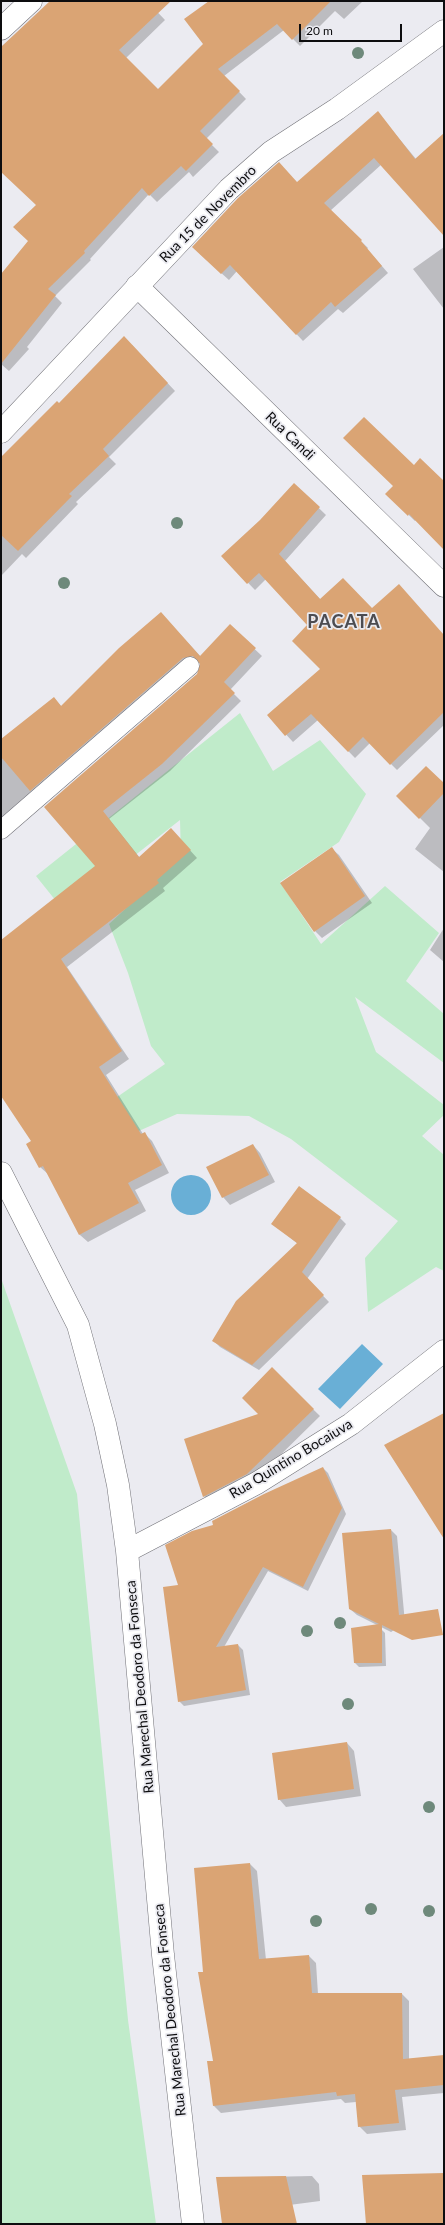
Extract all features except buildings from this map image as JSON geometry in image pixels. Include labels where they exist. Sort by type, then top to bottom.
[{"type":"street","points":[[1,29],[32,1]]},
{"type":"street","name":"Rua 15 de Novembro","points":[[1,432],[229,189],[271,152],[337,109],[444,31]]},
{"type":"street","name":"Rua Candi","points":[[137,286],[444,586]]},
{"type":"street","name":"Rua Marechal Deodoro da Fonseca","points":[[1,1173],[78,1325],[105,1424],[118,1485],[127,1551],[163,1955],[193,2224]]},
{"type":"street","name":"Rua Quintino Bocaiuva","points":[[127,1551],[257,1482],[351,1424],[444,1351]]},
{"type":"lane","points":[[1,830],[190,666]]},
{"type":"green space","points":[[240,713],[273,771],[320,740],[366,794],[339,842],[280,882],[321,944],[385,886],[439,933],[406,981],[444,1014],[444,1063],[355,997],[376,1052],[444,1105],[444,1115],[422,1136],[444,1155],[444,1271],[436,1267],[368,1312],[365,1258],[398,1221],[291,1139],[249,1116],[177,1114],[132,1134],[117,1097],[165,1064],[151,1046],[128,973],[109,924],[181,857],[180,820],[64,911],[36,876]]},
{"type":"green space","points":[[1,1278],[77,1494],[128,2020],[156,2224],[1,2224]]},
{"type":"water","points":[[187,1175],[195,1175],[202,1178],[208,1184],[211,1195],[208,1206],[202,1212],[195,1215],[187,1215],[180,1212],[174,1206],[171,1199],[171,1191],[174,1184],[180,1178]]},
{"type":"water","points":[[362,1344],[383,1364],[340,1409],[318,1389]]},
{"type":"district","name":"PACATA","points":[[344,622]]}]
